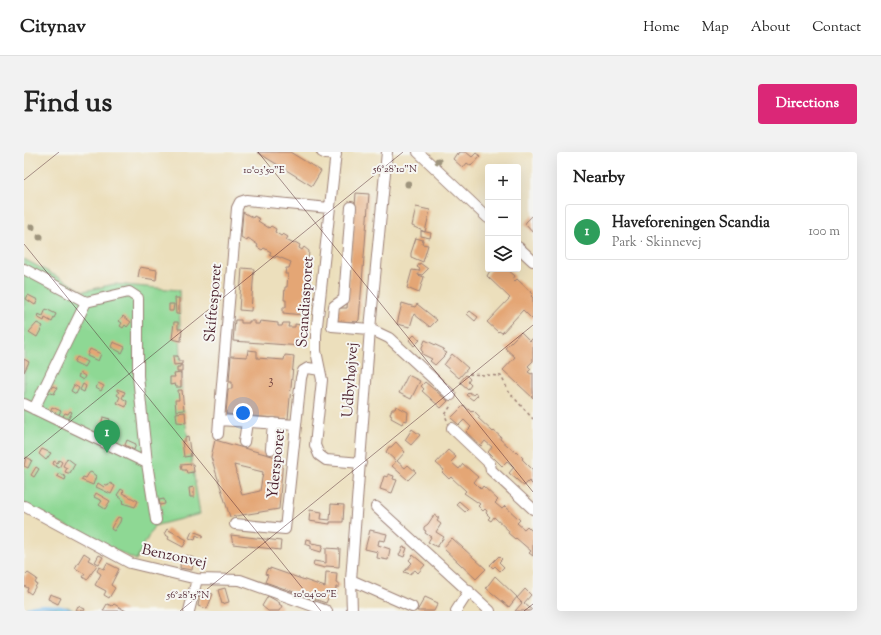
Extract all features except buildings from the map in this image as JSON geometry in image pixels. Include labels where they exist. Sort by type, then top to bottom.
[{"type":"street","name":"Scandiasporet","points":[[322,152],[326,154],[336,153],[316,340],[316,351],[322,380],[315,445],[319,455],[326,460],[361,463]]},
{"type":"street","name":"Udbyhøjvej","points":[[352,611],[351,580],[370,329],[387,152]]},
{"type":"street","points":[[418,152],[485,215]]},
{"type":"street","name":"Skiftesporet","points":[[219,420],[237,208],[240,202],[246,200],[329,208]]},
{"type":"street","points":[[351,207],[344,299],[334,306],[332,326],[370,329],[389,338],[451,395]]},
{"type":"street","points":[[521,250],[533,261]]},
{"type":"street","points":[[24,269],[86,302],[129,292],[138,298],[138,376],[146,463],[156,520]]},
{"type":"street","points":[[34,409],[86,302]]},
{"type":"street","name":"Ydersporet","points":[[235,524],[285,529],[301,378],[303,372],[308,368],[320,370]]},
{"type":"street","points":[[24,404],[146,463]]},
{"type":"street","points":[[218,434],[219,420],[296,425]]},
{"type":"street","points":[[244,442],[246,422]]},
{"type":"street","points":[[271,449],[273,424]]},
{"type":"street","points":[[452,428],[490,464],[491,470],[533,509]]},
{"type":"street","name":"Benzonvej","points":[[24,506],[130,563],[197,579],[240,580],[327,611]]},
{"type":"street","points":[[376,507],[490,611]]},
{"type":"street","points":[[189,611],[197,579]]},
{"type":"street","points":[[351,580],[412,607]]},
{"type":"street","points":[[456,611],[460,603],[469,592]]},
{"type":"path","points":[[469,374],[501,376],[509,392],[533,419]]},
{"type":"path","points":[[451,395],[455,399],[445,415],[452,428]]},
{"type":"green space","points":[[24,259],[84,291],[114,284],[179,290],[182,400],[200,514],[154,526],[136,560],[24,506]]},
{"type":"green space","points":[[68,607],[75,611],[28,611],[31,609]]},
{"type":"waterway","points":[[24,610],[35,606],[48,606],[62,607],[73,611]]},
{"type":"place","name":"Haveforeningen Scandia","points":[[107,453]]}]
